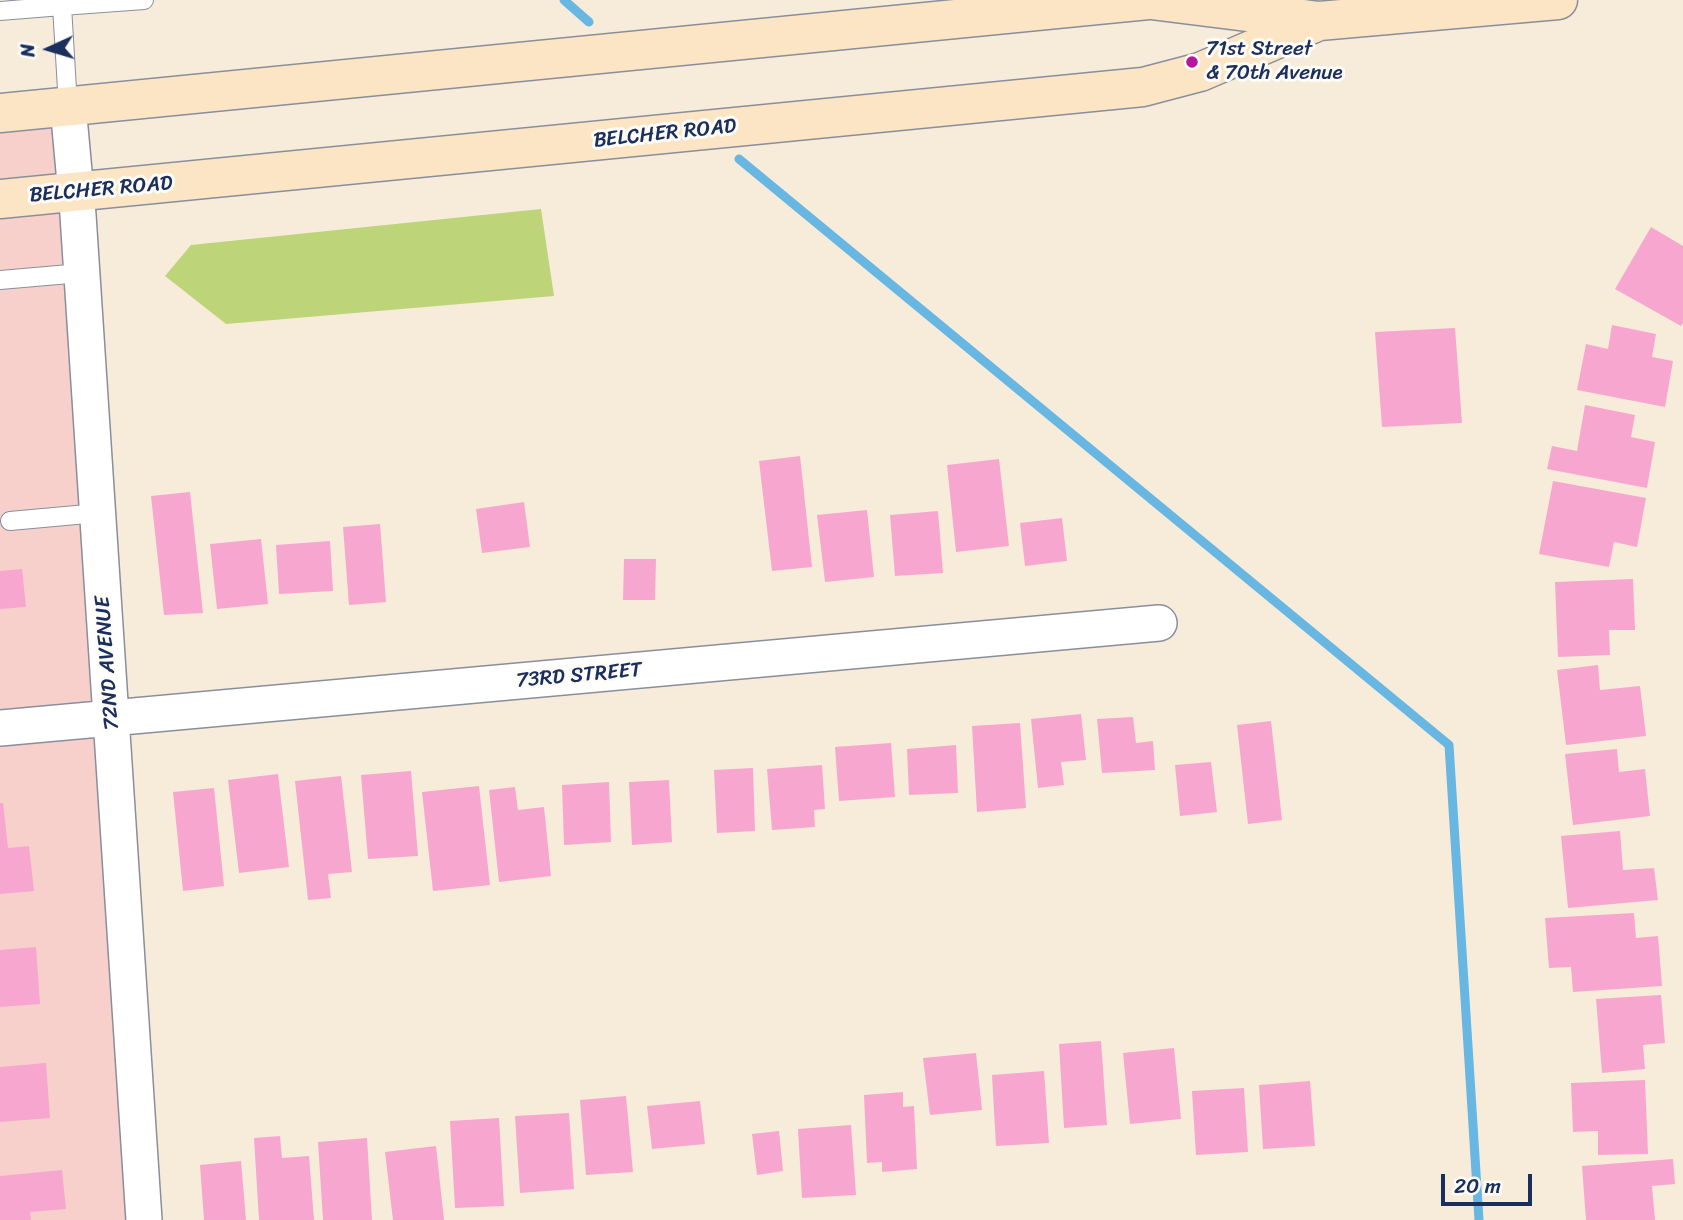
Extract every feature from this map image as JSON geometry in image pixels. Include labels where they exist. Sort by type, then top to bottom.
[{"type":"main road","name":"BELCHER ROAD","points":[[0,113],[1150,0],[1319,21],[1558,0]]},
{"type":"main road","name":"BELCHER ROAD","points":[[0,199],[1143,87],[1199,72],[1319,21]]},
{"type":"street","name":"72ND AVENUE","points":[[68,107],[76,192],[144,1220]]},
{"type":"street","name":"73RD STREET","points":[[0,729],[1159,623]]},
{"type":"lane","points":[[0,10],[144,0]]},
{"type":"lane","points":[[62,6],[68,107]]},
{"type":"lane","points":[[0,280],[81,273]]},
{"type":"lane","points":[[10,521],[97,513]]},
{"type":"shaded area","points":[[52,124],[57,178],[0,183],[0,129]]},
{"type":"shaded area","points":[[60,210],[93,705],[0,713],[0,215]]},
{"type":"shaded area","points":[[95,736],[127,1220],[0,1220],[0,744]]},
{"type":"green space","points":[[541,209],[554,296],[226,324],[165,276],[191,245]]},
{"type":"building","points":[[1651,227],[1683,246],[1681,326],[1615,289]]},
{"type":"building","points":[[1612,325],[1656,334],[1652,357],[1673,361],[1665,407],[1577,390],[1586,344],[1608,349]]},
{"type":"building","points":[[1455,328],[1462,423],[1382,427],[1375,332]]},
{"type":"building","points":[[1585,405],[1635,415],[1631,437],[1655,442],[1647,488],[1547,469],[1552,446],[1577,451]]},
{"type":"building","points":[[800,456],[812,567],[772,571],[759,461]]},
{"type":"building","points":[[999,459],[1009,546],[956,552],[947,465]]},
{"type":"building","points":[[1553,481],[1646,498],[1637,547],[1614,542],[1609,567],[1539,554]]},
{"type":"building","points":[[190,492],[203,613],[164,615],[151,496]]},
{"type":"building","points":[[524,502],[530,547],[482,553],[476,509]]},
{"type":"building","points":[[867,510],[874,577],[825,582],[817,515]]},
{"type":"building","points":[[938,511],[943,573],[895,576],[890,515]]},
{"type":"building","points":[[1062,518],[1067,561],[1025,566],[1020,523]]},
{"type":"building","points":[[380,524],[386,602],[349,605],[343,527]]},
{"type":"building","points":[[261,539],[268,604],[217,609],[210,544]]},
{"type":"building","points":[[330,541],[333,591],[279,594],[276,545]]},
{"type":"building","points":[[624,559],[656,559],[655,600],[623,600]]},
{"type":"building","points":[[22,569],[26,607],[0,609],[0,571]]},
{"type":"building","points":[[1633,579],[1635,630],[1609,630],[1610,655],[1558,657],[1555,582]]},
{"type":"building","points":[[1598,665],[1600,690],[1640,686],[1646,736],[1566,745],[1557,670]]},
{"type":"building","points":[[1081,714],[1086,760],[1061,762],[1064,785],[1038,788],[1031,719]]},
{"type":"building","points":[[1133,717],[1136,743],[1153,741],[1155,770],[1102,773],[1097,719]]},
{"type":"building","points":[[1271,721],[1282,820],[1248,824],[1237,725]]},
{"type":"building","points":[[1020,723],[1026,808],[977,812],[972,726]]},
{"type":"building","points":[[891,743],[895,797],[839,801],[835,747]]},
{"type":"building","points":[[956,745],[958,793],[909,795],[907,749]]},
{"type":"building","points":[[1617,749],[1619,772],[1645,769],[1650,816],[1573,825],[1565,754]]},
{"type":"building","points":[[1211,762],[1217,812],[1180,816],[1175,765]]},
{"type":"building","points":[[822,765],[825,809],[814,810],[815,827],[772,830],[767,769]]},
{"type":"building","points":[[753,768],[755,831],[717,833],[714,770]]},
{"type":"building","points":[[411,771],[418,856],[368,859],[361,775]]},
{"type":"building","points":[[278,774],[289,867],[239,873],[228,780]]},
{"type":"building","points":[[341,776],[352,872],[328,874],[331,898],[308,900],[295,781]]},
{"type":"building","points":[[669,780],[672,842],[632,845],[629,782]]},
{"type":"building","points":[[609,782],[611,842],[564,845],[562,785]]},
{"type":"building","points":[[479,786],[490,885],[433,891],[422,792]]},
{"type":"building","points":[[515,787],[518,810],[544,807],[551,876],[499,882],[489,790]]},
{"type":"building","points":[[214,788],[224,886],[183,891],[173,792]]},
{"type":"building","points":[[0,803],[3,803],[8,848],[29,846],[34,891],[0,894]]},
{"type":"building","points":[[1620,831],[1623,870],[1654,868],[1658,900],[1568,908],[1561,836]]},
{"type":"building","points":[[1634,913],[1636,938],[1658,936],[1662,986],[1573,992],[1571,967],[1549,968],[1545,918]]},
{"type":"building","points":[[36,947],[40,1004],[0,1007],[0,950]]},
{"type":"building","points":[[1661,995],[1665,1043],[1643,1045],[1645,1069],[1602,1073],[1596,999]]},
{"type":"building","points":[[1101,1041],[1107,1125],[1064,1128],[1059,1044]]},
{"type":"building","points":[[1174,1048],[1181,1119],[1130,1124],[1123,1053]]},
{"type":"building","points":[[976,1053],[982,1110],[930,1115],[923,1058]]},
{"type":"building","points":[[46,1063],[50,1118],[0,1122],[0,1067]]},
{"type":"building","points":[[1044,1071],[1049,1143],[996,1146],[992,1075]]},
{"type":"building","points":[[1645,1080],[1648,1154],[1598,1155],[1598,1131],[1573,1132],[1571,1083]]},
{"type":"building","points":[[1310,1081],[1315,1146],[1263,1149],[1259,1085]]},
{"type":"building","points":[[1244,1088],[1248,1152],[1196,1155],[1192,1091]]},
{"type":"building","points":[[903,1092],[903,1107],[914,1106],[917,1169],[882,1172],[882,1162],[867,1163],[864,1095]]},
{"type":"building","points":[[626,1096],[633,1172],[586,1175],[580,1100]]},
{"type":"building","points":[[700,1101],[705,1144],[652,1149],[647,1106]]},
{"type":"building","points":[[569,1113],[574,1189],[520,1193],[515,1116]]},
{"type":"building","points":[[499,1118],[504,1206],[455,1208],[450,1121]]},
{"type":"building","points":[[851,1125],[856,1195],[802,1198],[798,1129]]},
{"type":"building","points":[[779,1131],[783,1171],[757,1175],[752,1134]]},
{"type":"building","points":[[280,1136],[282,1158],[309,1156],[314,1220],[259,1220],[254,1138]]},
{"type":"building","points":[[367,1138],[372,1220],[323,1220],[318,1142]]},
{"type":"building","points":[[436,1146],[444,1220],[393,1220],[385,1152]]},
{"type":"building","points":[[1673,1159],[1675,1184],[1652,1186],[1655,1220],[1586,1220],[1582,1166]]},
{"type":"building","points":[[241,1161],[246,1220],[204,1220],[200,1165]]},
{"type":"building","points":[[62,1170],[66,1209],[30,1212],[31,1220],[0,1220],[0,1176]]},
{"type":"waterway","points":[[564,0],[589,22]]},
{"type":"waterway","points":[[739,159],[1449,745],[1479,1220]]},
{"type":"place","name":"71st Street & 70th Avenue","points":[[1192,62]]}]
